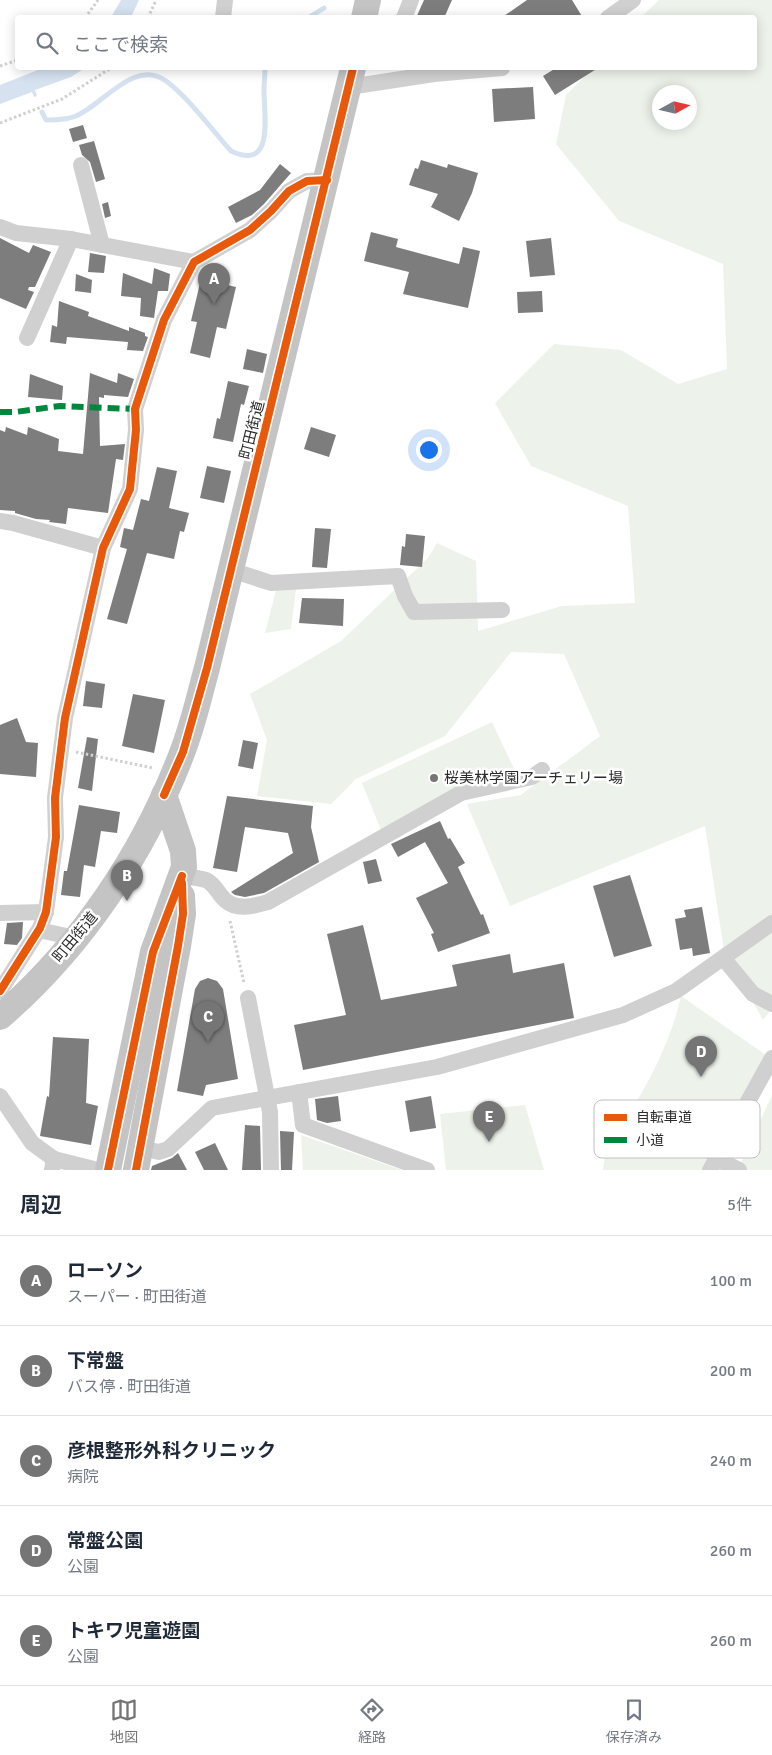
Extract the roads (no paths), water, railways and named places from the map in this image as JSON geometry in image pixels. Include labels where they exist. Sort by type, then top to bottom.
[{"type":"main road","points":[[364,15],[367,0]]},
{"type":"main road","name":"町田街道","points":[[1,1008],[75,938],[112,889],[140,842],[164,795],[192,723],[351,77]]},
{"type":"main road","points":[[108,1170],[162,966],[182,876],[183,851],[164,795]]},
{"type":"main road","points":[[138,1159],[162,966]]},
{"type":"street","points":[[224,15],[226,0]]},
{"type":"street","points":[[405,15],[411,0]]},
{"type":"street","points":[[612,15],[633,0]]},
{"type":"street","points":[[351,77],[434,74],[479,70]]},
{"type":"street","points":[[81,164],[102,245]]},
{"type":"street","points":[[1,1008],[46,912],[56,836],[55,798],[61,749],[80,648],[103,548],[130,489],[136,430],[135,409],[164,320],[194,262],[250,230],[272,211],[289,191],[314,179],[327,180]]},
{"type":"street","points":[[0,227],[16,233],[71,239],[194,262]]},
{"type":"street","points":[[26,338],[71,239]]},
{"type":"street","points":[[0,522],[13,523],[103,548]]},
{"type":"street","points":[[231,570],[271,583],[398,576],[405,596],[414,612],[502,610]]},
{"type":"street","points":[[182,876],[205,880],[214,886],[225,900],[238,906],[250,907],[268,902],[461,793],[532,777],[542,770]]},
{"type":"street","points":[[0,913],[46,912]]},
{"type":"street","points":[[138,1159],[164,1151],[212,1108],[437,1067],[623,1015],[676,992],[772,923]]},
{"type":"street","points":[[39,930],[75,938]]},
{"type":"street","points":[[724,959],[753,994],[772,1004]]},
{"type":"street","points":[[248,998],[270,1112],[271,1170]]},
{"type":"street","points":[[749,1100],[772,1058]]},
{"type":"street","points":[[299,1092],[304,1125],[427,1170]]},
{"type":"street","points":[[0,1096],[32,1142],[53,1165],[98,1170]]},
{"type":"street","points":[[713,1164],[739,1170]]},
{"type":"water","points":[[121,0],[139,0],[132,15],[112,15]]},
{"type":"water","points":[[38,70],[82,70],[71,77],[35,90],[37,96],[34,97],[32,92],[0,104],[0,85]]},
{"type":"waterway","points":[[313,15],[324,8]]},
{"type":"waterway","points":[[42,112],[46,120],[61,120],[73,117],[131,79],[142,75],[154,75],[174,87],[231,151],[245,155],[255,154],[261,148],[264,138],[265,70]]},
{"type":"place","name":"ローソン","points":[[214,304]]},
{"type":"place","name":"桜美林学園アーチェリー場","points":[[434,778]]},
{"type":"place","name":"下常盤","points":[[127,901]]},
{"type":"place","name":"彦根整形外科クリニック","points":[[208,1042]]},
{"type":"place","name":"常盤公園","points":[[701,1077]]},
{"type":"place","name":"トキワ児童遊園","points":[[489,1142]]}]
